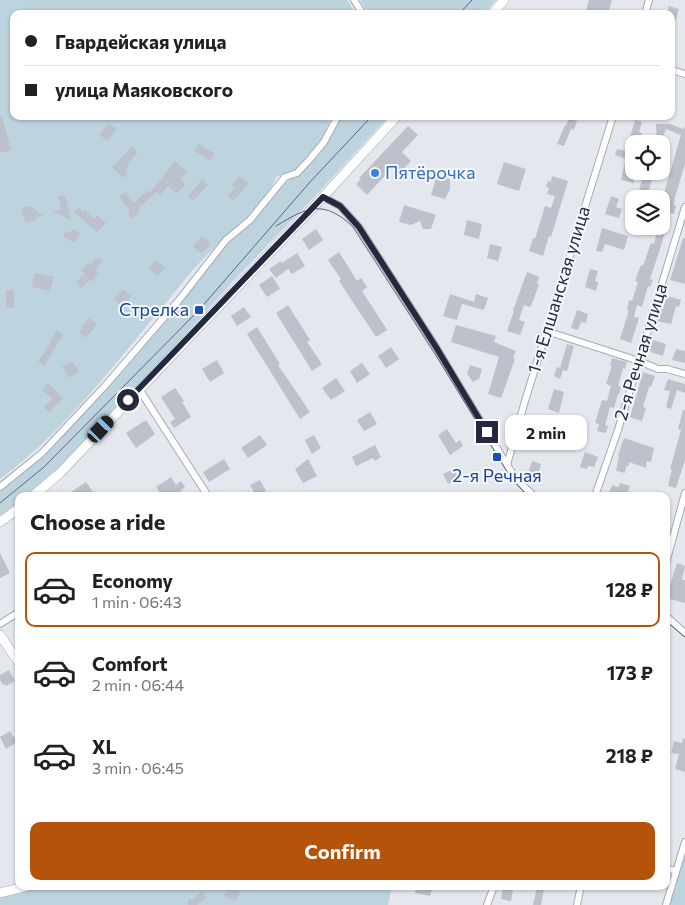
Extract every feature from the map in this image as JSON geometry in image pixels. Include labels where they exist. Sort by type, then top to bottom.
[{"type":"main road","points":[[495,10],[504,0]]},
{"type":"main road","points":[[38,492],[60,473],[323,197],[393,120]]},
{"type":"main road","points":[[0,522],[15,511]]},
{"type":"main road","points":[[0,635],[15,657]]},
{"type":"main road","points":[[0,893],[15,889]]},
{"type":"street","points":[[0,487],[42,453],[104,387],[179,300],[226,240],[250,220],[284,177],[296,173],[310,159],[324,142],[336,120]]},
{"type":"street","name":"1-я Елшанская улица","points":[[507,465],[524,401],[612,120]]},
{"type":"street","points":[[323,197],[340,206],[359,227],[436,347],[507,465],[517,480],[530,492]]},
{"type":"street","name":"2-я Речная улица","points":[[596,492],[618,430],[685,207]]},
{"type":"street","points":[[546,331],[658,369],[667,369],[685,374]]},
{"type":"street","points":[[139,389],[203,492]]},
{"type":"street","points":[[670,548],[685,493]]},
{"type":"street","points":[[0,624],[15,615]]},
{"type":"street","points":[[670,620],[685,633]]},
{"type":"street","points":[[666,905],[685,842]]},
{"type":"street","points":[[670,869],[676,871]]},
{"type":"street","points":[[487,905],[493,890]]},
{"type":"street","points":[[577,905],[580,890]]},
{"type":"shaded area","points":[[0,0],[347,0],[353,10],[10,10],[10,120],[330,120],[322,140],[296,169],[276,177],[263,200],[254,211],[198,264],[107,374],[66,420],[23,461],[0,479]]},
{"type":"shaded area","points":[[360,0],[496,0],[487,10],[366,10]]},
{"type":"shaded area","points":[[340,120],[385,120],[236,278],[137,387],[56,471],[31,492],[15,492],[15,506],[0,518],[0,488],[37,457],[121,367],[207,261],[285,183],[303,171]]},
{"type":"shaded area","points":[[685,851],[685,905],[669,905]]},
{"type":"shaded area","points":[[31,890],[391,890],[388,905],[0,905],[0,898]]},
{"type":"building","points":[[589,0],[612,0],[609,10],[586,10]]},
{"type":"building","points":[[669,6],[679,9],[675,23],[675,10],[668,10]]},
{"type":"building","points":[[0,117],[2,117],[11,150],[0,153]]},
{"type":"building","points":[[568,120],[577,121],[574,130],[571,129],[564,146],[557,144],[565,125]]},
{"type":"building","points":[[635,120],[642,122],[639,132],[642,133],[641,135],[631,135]]},
{"type":"building","points":[[109,123],[117,130],[107,141],[99,134]]},
{"type":"building","points":[[670,124],[683,129],[685,127],[685,164],[675,197],[674,205],[676,206],[674,214],[670,213],[670,190],[665,190],[668,180],[670,180],[670,173],[681,135],[666,129],[664,135],[657,135],[656,125]]},
{"type":"building","points":[[408,126],[418,135],[402,152],[411,161],[400,173],[393,167],[367,195],[356,184],[361,179],[359,178]]},
{"type":"building","points":[[199,144],[215,154],[210,161],[194,150]]},
{"type":"building","points":[[132,147],[138,152],[128,164],[129,166],[125,171],[127,174],[123,178],[112,167]]},
{"type":"building","points":[[617,149],[625,151],[625,159],[615,155]]},
{"type":"building","points":[[175,161],[187,171],[181,179],[186,184],[176,194],[168,186],[160,195],[157,192],[139,208],[140,210],[133,219],[128,213],[130,211],[119,196],[125,192],[133,203],[147,191],[149,193]]},
{"type":"building","points":[[504,162],[526,169],[519,191],[497,184]]},
{"type":"building","points":[[625,163],[625,180],[634,180],[634,183],[621,180]]},
{"type":"building","points":[[437,175],[450,179],[450,189],[445,199],[431,195]]},
{"type":"building","points":[[239,176],[249,183],[233,201],[227,195],[235,188],[232,185]]},
{"type":"building","points":[[552,176],[568,181],[551,237],[549,236],[543,256],[529,251],[533,238],[535,239],[545,206],[551,208],[555,196],[547,194],[549,188],[546,187],[548,181],[551,182]]},
{"type":"building","points":[[202,179],[208,185],[193,201],[188,197]]},
{"type":"building","points":[[642,180],[652,180],[649,190],[639,190]]},
{"type":"building","points":[[65,195],[71,220],[53,211],[61,209],[58,196]]},
{"type":"building","points":[[611,196],[619,199],[616,207],[622,209],[619,218],[605,214]]},
{"type":"building","points":[[404,205],[436,215],[431,229],[423,229],[420,221],[411,225],[399,222]]},
{"type":"building","points":[[30,206],[44,216],[35,217],[36,220],[26,223],[21,209]]},
{"type":"building","points":[[78,207],[83,212],[85,210],[94,219],[97,215],[106,223],[97,232],[74,212]]},
{"type":"building","points":[[467,220],[482,224],[479,239],[464,235]]},
{"type":"building","points":[[602,228],[628,236],[624,250],[605,244],[602,252],[596,251]]},
{"type":"building","points":[[73,229],[80,233],[74,243],[63,236],[66,231],[70,233]]},
{"type":"building","points":[[316,229],[323,240],[309,250],[302,239]]},
{"type":"building","points":[[656,235],[664,235],[650,279],[653,280],[650,287],[648,286],[642,307],[637,305],[634,317],[639,318],[631,343],[620,339],[629,310],[627,310],[629,300],[632,301],[638,282],[635,281],[641,265],[643,266],[651,243],[654,244]]},
{"type":"building","points":[[202,236],[211,244],[202,254],[193,246]]},
{"type":"building","points":[[683,238],[685,238],[685,284],[670,280]]},
{"type":"building","points":[[490,244],[502,247],[498,261],[487,258]]},
{"type":"building","points":[[339,252],[357,281],[361,278],[367,287],[362,291],[387,330],[376,337],[339,281],[341,279],[328,260]]},
{"type":"building","points":[[297,253],[305,266],[292,274],[288,269],[276,278],[269,269]]},
{"type":"building","points":[[98,257],[103,261],[95,270],[99,274],[81,288],[76,282],[85,274],[81,270]]},
{"type":"building","points":[[156,260],[165,268],[158,276],[149,269]]},
{"type":"building","points":[[590,269],[598,271],[595,281],[598,282],[596,291],[585,287]]},
{"type":"building","points":[[527,272],[539,277],[537,284],[539,285],[531,306],[524,305],[519,320],[525,322],[520,335],[507,331]]},
{"type":"building","points":[[35,273],[54,277],[50,291],[32,287]]},
{"type":"building","points":[[272,276],[280,289],[267,297],[259,285]]},
{"type":"building","points":[[123,289],[131,296],[122,306],[114,299]]},
{"type":"building","points":[[6,290],[14,290],[14,308],[6,308]]},
{"type":"building","points":[[450,294],[474,302],[476,294],[488,298],[484,310],[462,304],[457,320],[443,316]]},
{"type":"building","points":[[667,296],[681,300],[679,307],[676,306],[671,324],[657,321],[660,308],[663,309]]},
{"type":"building","points":[[288,305],[310,340],[307,342],[322,364],[312,371],[276,313]]},
{"type":"building","points":[[244,307],[251,317],[237,326],[231,316]]},
{"type":"building","points":[[577,310],[588,314],[586,323],[581,322],[578,330],[571,328]]},
{"type":"building","points":[[89,318],[97,324],[86,338],[79,332]]},
{"type":"building","points":[[456,325],[496,336],[494,342],[516,351],[501,398],[488,394],[499,357],[451,342]]},
{"type":"building","points":[[257,327],[280,364],[278,365],[310,412],[300,419],[247,334]]},
{"type":"building","points":[[57,330],[63,335],[44,366],[38,361]]},
{"type":"building","points":[[653,340],[666,344],[663,356],[650,352]]},
{"type":"building","points":[[567,344],[574,346],[567,371],[563,370],[560,379],[554,376],[557,367],[560,368]]},
{"type":"building","points":[[391,347],[399,359],[386,368],[378,356]]},
{"type":"building","points":[[676,349],[685,351],[685,363],[672,360]]},
{"type":"building","points":[[612,358],[627,362],[625,369],[623,368],[618,386],[621,387],[614,408],[610,407],[605,425],[608,426],[606,433],[597,431],[599,424],[595,423],[602,400],[607,401],[611,386],[606,384],[612,365],[610,365]]},
{"type":"building","points":[[217,360],[224,373],[210,382],[202,369]]},
{"type":"building","points":[[72,361],[79,371],[69,378],[62,367]]},
{"type":"building","points":[[362,363],[370,374],[357,383],[350,371]]},
{"type":"building","points":[[470,365],[482,369],[479,379],[473,382],[467,374]]},
{"type":"building","points":[[643,372],[655,376],[651,387],[649,387],[643,407],[646,408],[642,421],[630,417]]},
{"type":"building","points":[[336,378],[345,391],[331,400],[322,388]]},
{"type":"building","points":[[668,379],[685,384],[685,393],[677,390],[671,409],[666,407],[670,391],[664,390]]},
{"type":"building","points":[[48,383],[63,398],[49,412],[44,407],[52,399],[42,390]]},
{"type":"building","points":[[175,388],[184,401],[182,402],[191,417],[174,428],[170,422],[175,419],[161,397]]},
{"type":"building","points":[[554,389],[564,392],[559,413],[548,409]]},
{"type":"building","points":[[683,410],[685,410],[685,460],[676,488],[668,486],[672,469],[670,469],[681,430],[678,429]]},
{"type":"building","points":[[370,412],[377,424],[364,431],[357,420]]},
{"type":"building","points":[[146,420],[155,434],[136,448],[126,433]]},
{"type":"building","points":[[542,426],[554,429],[547,447],[537,444]]},
{"type":"building","points":[[447,429],[456,443],[460,440],[463,446],[450,455],[438,435]]},
{"type":"building","points":[[260,435],[267,445],[248,458],[241,448]]},
{"type":"building","points":[[314,435],[321,448],[312,454],[305,440]]},
{"type":"building","points":[[624,438],[654,448],[651,462],[647,461],[646,468],[629,462],[625,473],[616,471],[618,455]]},
{"type":"building","points":[[375,445],[381,457],[375,461],[373,458],[356,466],[352,457]]},
{"type":"building","points":[[585,452],[598,457],[594,467],[588,466],[587,469],[580,467]]},
{"type":"building","points":[[224,459],[230,469],[209,482],[203,472]]},
{"type":"building","points":[[308,459],[317,476],[303,483],[295,469]]},
{"type":"building","points":[[532,461],[541,464],[536,482],[526,479]]},
{"type":"building","points":[[454,469],[459,479],[448,484],[443,474]]},
{"type":"building","points":[[171,477],[176,485],[181,481],[185,487],[179,492],[159,492],[156,487]]},
{"type":"building","points":[[260,480],[266,491],[254,492],[250,485]]},
{"type":"building","points":[[86,482],[93,492],[71,492]]},
{"type":"building","points":[[620,483],[630,486],[628,492],[609,492],[612,485],[618,487]]},
{"type":"building","points":[[0,553],[10,573],[0,578]]},
{"type":"building","points":[[677,563],[685,566],[682,580],[685,580],[685,603],[670,599],[670,585]]},
{"type":"building","points":[[9,670],[15,681],[6,686],[0,680],[0,675]]},
{"type":"building","points":[[10,731],[15,739],[15,743],[6,749],[0,737]]},
{"type":"building","points":[[683,738],[685,739],[685,772],[675,769],[679,754],[671,753],[674,741],[682,743]]},
{"type":"building","points":[[226,890],[240,892],[236,901],[224,896]]},
{"type":"building","points":[[416,890],[432,890],[430,896],[415,893]]},
{"type":"building","points":[[502,890],[513,890],[511,901],[501,899]]},
{"type":"building","points":[[536,890],[544,890],[541,905],[533,905]]},
{"type":"building","points":[[202,891],[207,897],[197,905],[188,905],[188,899],[193,899]]},
{"type":"tram line","points":[[463,10],[472,0]]},
{"type":"tram line","points":[[0,503],[44,467],[199,310],[310,182],[368,120]]},
{"type":"tram line","points":[[276,226],[297,214],[315,209],[324,209],[343,218],[353,227],[435,354],[508,473],[524,492]]},
{"type":"tram line","points":[[670,624],[685,637]]},
{"type":"place","name":"Пятёрочка","points":[[375,173]]},
{"type":"place","name":"Стрелка","points":[[199,310]]},
{"type":"place","name":"2-я Речная","points":[[497,457]]},
{"type":"route","points":[[128,400],[323,197],[340,206],[359,227],[436,347],[487,432]]}]
